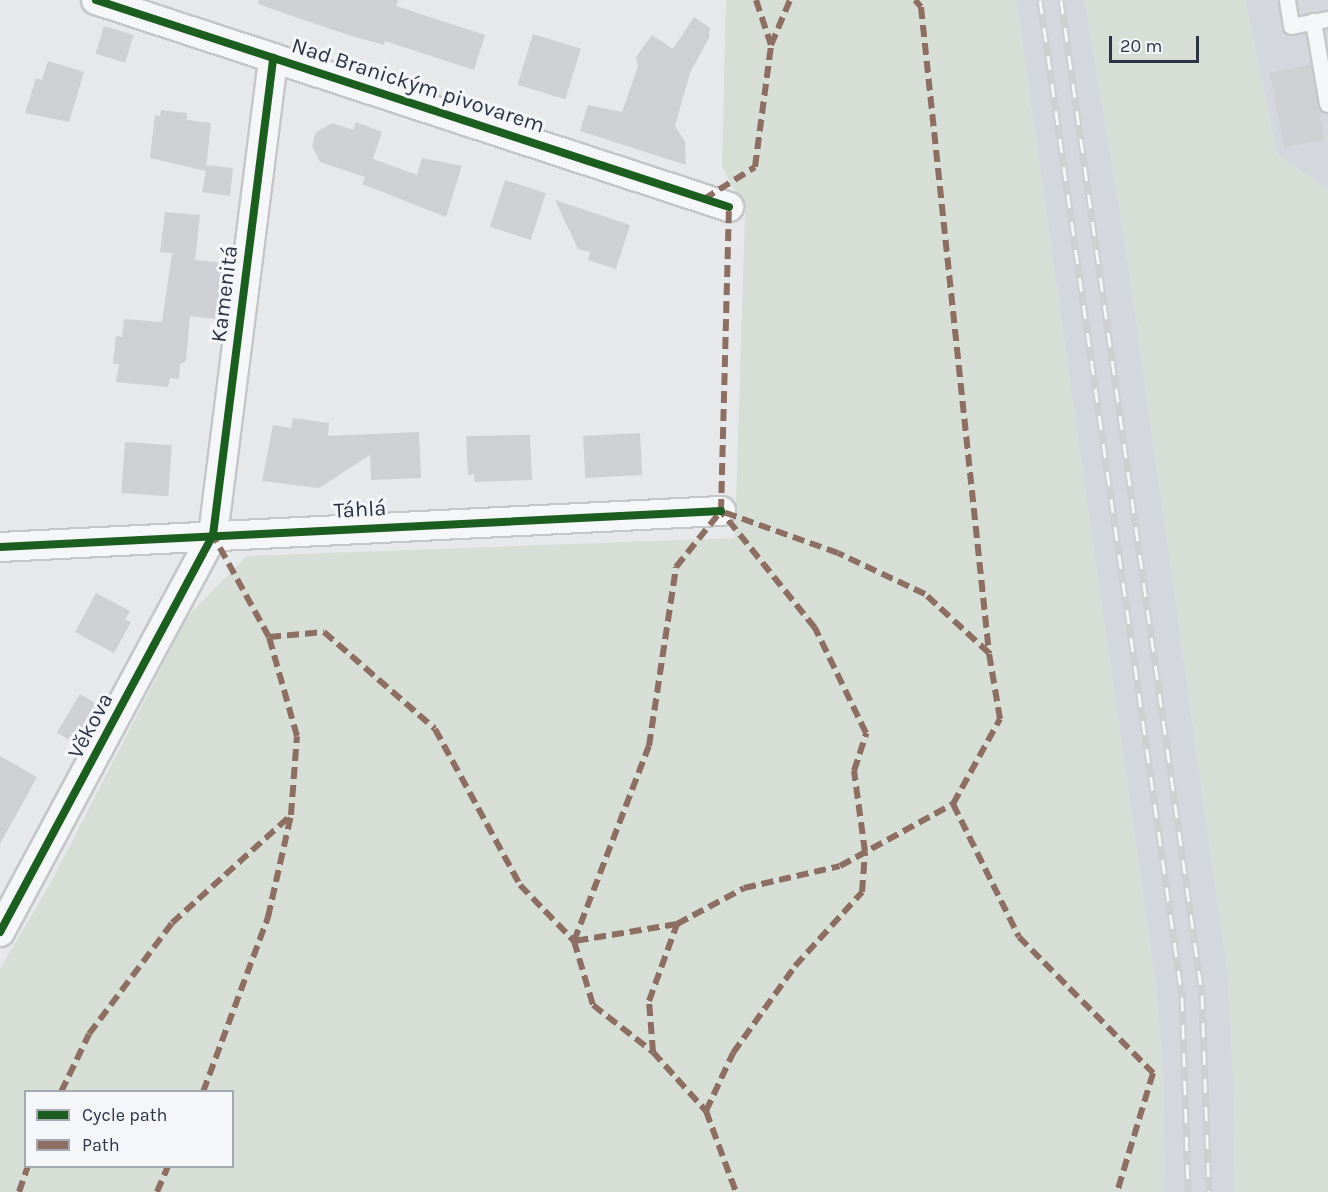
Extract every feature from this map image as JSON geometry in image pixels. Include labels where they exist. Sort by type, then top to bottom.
[{"type":"street","name":"Nad Branickým pivovarem","points":[[96,0],[729,207]]},
{"type":"street","name":"Kamenitá","points":[[213,535],[273,58]]},
{"type":"street","name":"Táhlá","points":[[0,547],[721,511]]},
{"type":"street","name":"Věkova","points":[[0,932],[213,535]]},
{"type":"lane","points":[[1287,0],[1292,26],[1320,20],[1327,104]]},
{"type":"shaded area","points":[[726,0],[1016,0],[1156,989],[1162,1058],[1164,1192],[0,1192],[0,969],[51,882],[188,616],[247,556],[735,538],[745,211],[722,166]]},
{"type":"shaded area","points":[[1016,0],[1085,0],[1125,240],[1229,982],[1235,1128],[1233,1192],[1164,1192],[1162,1058],[1156,989]]},
{"type":"shaded area","points":[[1085,0],[1245,0],[1277,155],[1328,190],[1328,1192],[1233,1192],[1235,1128],[1229,982],[1125,240]]},
{"type":"shaded area","points":[[1245,0],[1328,0],[1328,190],[1277,155]]},
{"type":"building","points":[[259,0],[398,0],[396,6],[485,35],[474,70],[385,41],[384,45],[345,34],[258,4]]},
{"type":"building","points":[[694,17],[710,28],[709,38],[690,73],[675,126],[685,142],[686,165],[580,131],[588,105],[622,112],[638,66],[636,57],[652,35],[673,49]]},
{"type":"building","points":[[104,26],[134,35],[125,63],[96,54]]},
{"type":"building","points":[[533,34],[581,49],[565,99],[518,85]]},
{"type":"building","points":[[48,61],[84,72],[69,122],[25,113],[36,78],[42,80]]},
{"type":"building","points":[[1310,65],[1325,140],[1284,147],[1270,73]]},
{"type":"building","points":[[161,110],[187,113],[187,120],[211,123],[206,169],[207,165],[233,168],[230,196],[202,192],[206,171],[150,158],[155,115],[160,116]]},
{"type":"building","points":[[356,122],[382,132],[373,159],[417,175],[422,158],[462,166],[446,217],[362,184],[365,177],[320,162],[312,146],[316,132],[332,123],[353,130]]},
{"type":"building","points":[[505,180],[546,193],[531,240],[490,227]]},
{"type":"building","points":[[555,200],[630,225],[616,269],[588,260],[590,252],[578,249]]},
{"type":"building","points":[[165,212],[200,215],[195,260],[223,263],[216,319],[190,316],[186,361],[180,364],[179,379],[170,378],[168,387],[116,382],[119,364],[113,364],[116,336],[122,337],[124,319],[162,322],[172,253],[160,252]]},
{"type":"building","points":[[293,418],[329,423],[328,436],[419,432],[421,478],[371,480],[370,455],[319,488],[262,481],[273,425],[291,428]]},
{"type":"building","points":[[640,433],[642,475],[585,478],[583,436]]},
{"type":"building","points":[[530,435],[532,480],[475,482],[474,474],[468,475],[466,436]]},
{"type":"building","points":[[125,442],[172,445],[168,496],[121,493]]},
{"type":"building","points":[[96,593],[130,611],[125,619],[131,622],[114,653],[75,632]]},
{"type":"building","points":[[80,694],[102,707],[79,746],[57,733]]},
{"type":"building","points":[[0,756],[37,777],[0,844]]},
{"type":"railway","points":[[1040,0],[1182,997],[1188,1192]]},
{"type":"railway","points":[[1061,0],[1202,995],[1209,1192]]},
{"type":"marked path","points":[[756,0],[771,45]]},
{"type":"marked path","points":[[704,199],[755,167],[771,45],[790,0]]},
{"type":"marked path","points":[[915,0],[921,7],[989,653]]},
{"type":"marked path","points":[[677,924],[574,941],[649,746],[676,567],[721,511],[729,207]]},
{"type":"marked path","points":[[653,1052],[649,1001],[677,924],[744,888],[840,866],[953,804],[1000,719],[989,653],[925,594],[838,553],[721,511]]},
{"type":"marked path","points":[[706,1111],[733,1053],[795,966],[862,892],[865,852],[854,771],[866,733],[815,628],[721,511]]},
{"type":"marked path","points":[[204,1090],[268,917],[291,815],[297,736],[269,637],[213,535]]},
{"type":"marked path","points":[[269,637],[324,632],[435,729],[520,885],[574,941],[593,1005],[653,1052],[706,1111],[736,1192]]},
{"type":"marked path","points":[[953,804],[1019,937],[1153,1073],[1117,1192]]},
{"type":"marked path","points":[[62,1090],[89,1034],[172,923],[291,815]]},
{"type":"marked path","points":[[19,1192],[27,1168]]},
{"type":"marked path","points":[[157,1192],[167,1168]]},
{"type":"cycle path","points":[[96,0],[729,207]]},
{"type":"cycle path","points":[[0,932],[213,535],[273,58]]},
{"type":"cycle path","points":[[0,547],[721,511]]}]
